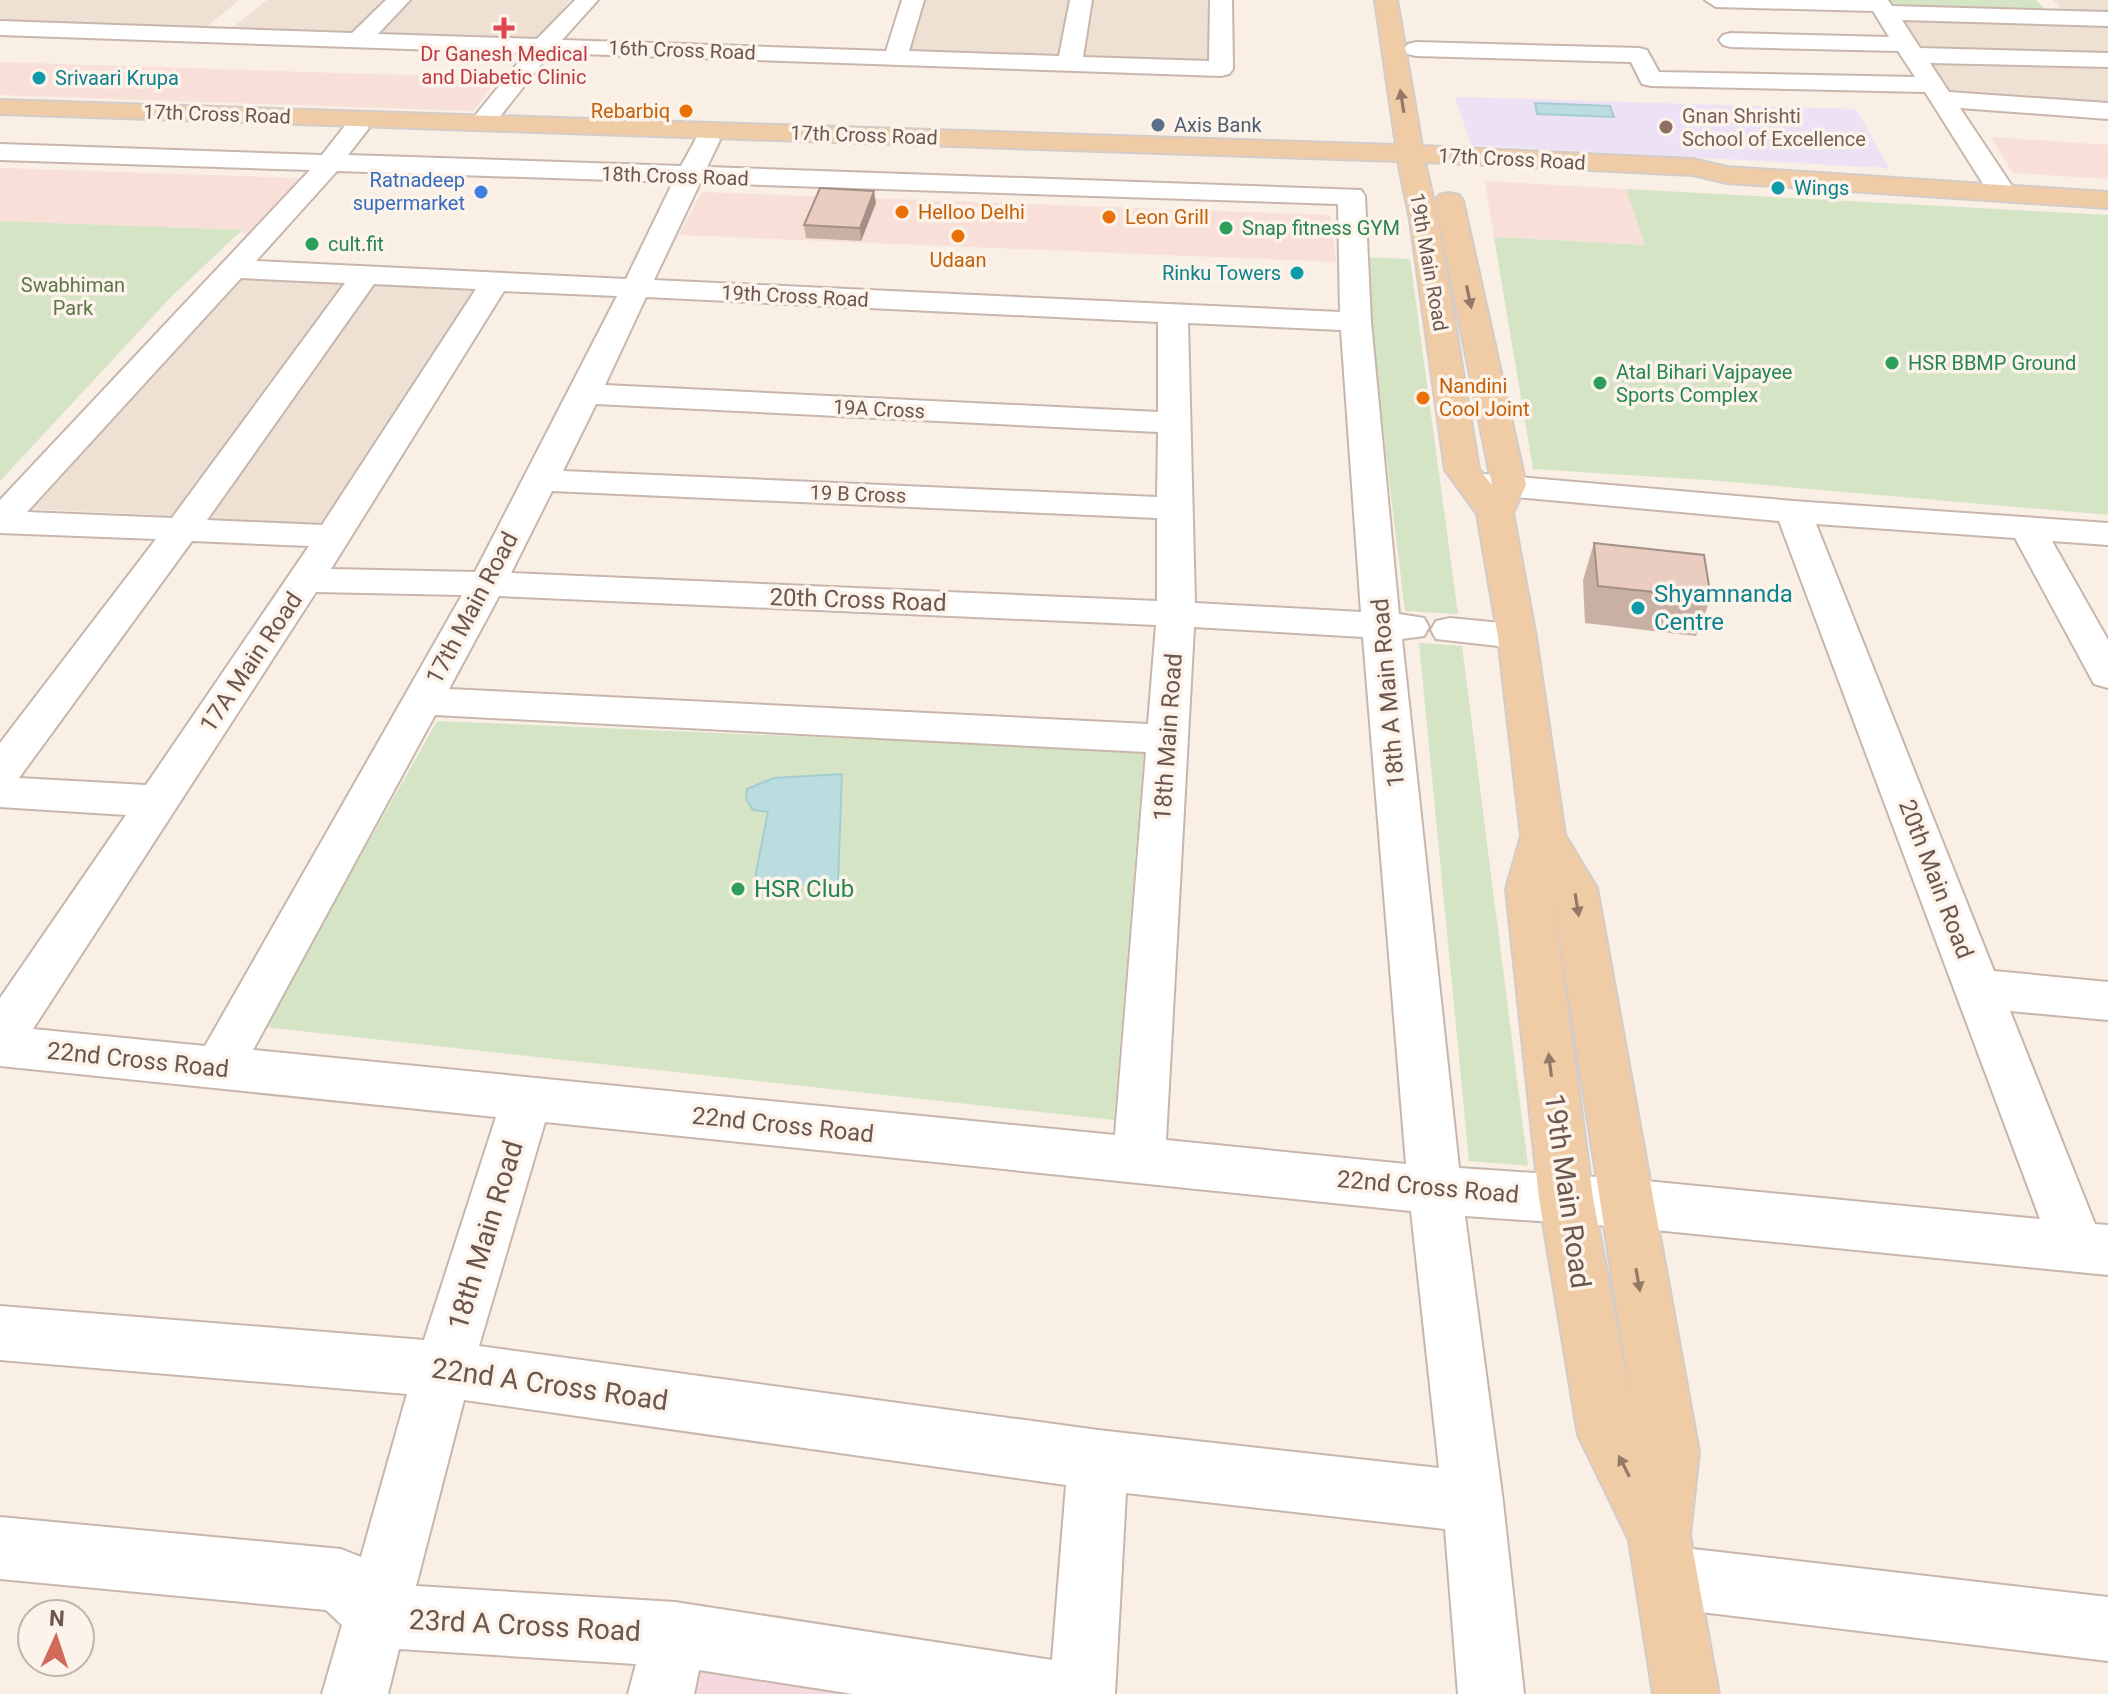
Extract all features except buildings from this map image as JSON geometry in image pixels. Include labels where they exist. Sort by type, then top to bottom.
[{"type":"main road","name":"19th Main Road","points":[[1386,0],[1462,470],[1492,494]]},
{"type":"main road","name":"19th Main Road","points":[[1410,0],[1431,136],[1442,165],[1516,635],[1543,836],[1529,889],[1566,1198],[1608,1435],[1663,1556]]},
{"type":"main road","name":"17th Cross Road","points":[[0,107],[482,123],[1294,157],[1338,173],[1442,165],[1693,167],[1727,175],[2108,200]]},
{"type":"main road","name":"17th Cross Road","points":[[0,116],[343,146],[707,140],[1294,157]]},
{"type":"main road","name":"17th Cross Road","points":[[1442,165],[1696,179],[1727,175]]},
{"type":"main road","name":"19th Main Road","points":[[1543,836],[1574,888],[1669,1452],[1663,1556],[1686,1694]]},
{"type":"street","points":[[359,39],[399,0]]},
{"type":"street","points":[[482,123],[545,44],[587,0]]},
{"type":"street","points":[[895,58],[913,0]]},
{"type":"street","points":[[1070,63],[1081,0]]},
{"type":"street","name":"16th Cross Road","points":[[0,28],[1221,69],[1221,0]]},
{"type":"street","points":[[1716,0],[2108,19]]},
{"type":"street","points":[[2045,0],[2061,17]]},
{"type":"street","points":[[1881,6],[2002,192]]},
{"type":"street","points":[[212,35],[233,17]]},
{"type":"street","points":[[1731,40],[2108,60]]},
{"type":"street","points":[[1416,49],[1639,55],[1651,79],[1938,92],[2108,111]]},
{"type":"street","name":"17th Main Road","points":[[219,1067],[487,584],[585,394],[707,140]]},
{"type":"street","points":[[0,521],[234,269],[343,146]]},
{"type":"street","name":"18th Cross Road","points":[[0,152],[343,146],[691,177],[1351,196]]},
{"type":"street","name":"18th A Main Road","points":[[1351,196],[1356,322],[1396,626],[1435,1190]]},
{"type":"street","name":"19th Cross Road","points":[[234,269],[1356,322]]},
{"type":"street","points":[[0,773],[182,530],[365,276]]},
{"type":"street","name":"17A Main Road","points":[[0,1038],[334,536],[495,282]]},
{"type":"street","name":"18th Main Road","points":[[1139,1160],[1176,614],[1173,314]]},
{"type":"street","name":"19A Cross","points":[[585,394],[1172,423]]},
{"type":"street","name":"19 B Cross","points":[[540,480],[1175,508]]},
{"type":"street","points":[[1492,494],[2108,534]]},
{"type":"street","name":"20th Main Road","points":[[1793,512],[1979,989],[2092,1248]]},
{"type":"street","points":[[0,521],[334,536]]},
{"type":"street","points":[[2027,528],[2108,675]]},
{"type":"street","name":"20th Cross Road","points":[[305,580],[487,584],[1396,626]]},
{"type":"street","points":[[1450,630],[1516,635]]},
{"type":"street","points":[[422,701],[1168,739]]},
{"type":"street","points":[[0,792],[159,801]]},
{"type":"street","points":[[1979,989],[2108,1001]]},
{"type":"street","name":"22nd Cross Road","points":[[0,1046],[1435,1190],[1625,1203]]},
{"type":"street","name":"18th Main Road","points":[[355,1694],[443,1369],[527,1099]]},
{"type":"street","points":[[1435,1190],[1473,1502],[1491,1694]]},
{"type":"street","points":[[1625,1203],[2092,1248]]},
{"type":"street","name":"22nd A Cross Road","points":[[0,1333],[443,1369],[1098,1460],[1473,1502]]},
{"type":"street","points":[[1082,1694],[1098,1460]]},
{"type":"street","name":"23rd A Cross Road","points":[[0,1548],[341,1580],[377,1616],[675,1634],[867,1679],[1062,1694]]},
{"type":"street","points":[[1663,1556],[2108,1629]]},
{"type":"street","points":[[661,1694],[675,1634]]},
{"type":"shaded area","points":[[0,0],[239,0],[204,29],[0,23]]},
{"type":"shaded area","points":[[267,0],[389,0],[353,35],[228,31]]},
{"type":"shaded area","points":[[410,0],[570,0],[536,41],[373,36]]},
{"type":"shaded area","points":[[921,0],[1068,0],[1060,58],[904,54]]},
{"type":"shaded area","points":[[1091,0],[1213,0],[1212,64],[1084,61]]},
{"type":"shaded area","points":[[2053,0],[2108,0],[2108,16],[2067,15]]},
{"type":"shaded area","points":[[1894,16],[2108,22],[2108,57],[1918,52]]},
{"type":"shaded area","points":[[1925,60],[2108,64],[2108,108],[1948,97]]},
{"type":"shaded area","points":[[0,62],[499,78],[473,111],[0,95]]},
{"type":"shaded area","name":"Gnan Shrishti School of Excellence","points":[[1455,97],[1856,109],[1889,168],[1471,145]]},
{"type":"shaded area","points":[[1991,137],[2108,145],[2108,179],[2013,173]]},
{"type":"shaded area","points":[[0,168],[301,178],[251,240],[241,230],[0,221]]},
{"type":"shaded area","points":[[1485,181],[1626,189],[1646,245],[1494,237]]},
{"type":"shaded area","points":[[702,192],[1330,215],[1336,262],[679,235]]},
{"type":"shaded area","points":[[239,278],[356,283],[173,516],[33,509]]},
{"type":"shaded area","points":[[367,284],[486,288],[338,524],[195,518]]},
{"type":"shaded area","points":[[697,1664],[845,1679],[842,1694],[691,1694]]},
{"type":"green space","points":[[1889,0],[2036,0],[2045,9],[1894,5]]},
{"type":"green space","name":"HSR BBMP Ground","points":[[1626,189],[2108,215],[2108,515],[1707,480],[1533,469],[1494,237],[1645,245]]},
{"type":"green space","name":"Swabhiman Park","points":[[0,221],[242,230],[170,298],[0,481]]},
{"type":"green space","points":[[1362,257],[1410,259],[1458,614],[1405,611]]},
{"type":"green space","points":[[1419,643],[1462,646],[1528,1166],[1469,1161]]},
{"type":"green space","name":"HSR Club","points":[[437,721],[1144,751],[1114,1120],[264,1027]]},
{"type":"water","points":[[1535,103],[1610,106],[1614,117],[1537,114]]},
{"type":"water","points":[[842,774],[838,883],[753,888],[768,812],[753,810],[746,799],[747,789],[774,778]]},
{"type":"place","name":"Dr Ganesh Medical and Diabetic Clinic","points":[[504,28]]},
{"type":"place","name":"Srivaari Krupa","points":[[39,78]]},
{"type":"place","name":"Rebarbiq","points":[[686,111]]},
{"type":"place","name":"Axis Bank","points":[[1158,125]]},
{"type":"place","name":"Gnan Shrishti School of Excellence","points":[[1666,127]]},
{"type":"place","name":"Wings","points":[[1778,188]]},
{"type":"place","name":"Ratnadeep supermarket","points":[[481,192]]},
{"type":"place","name":"Helloo Delhi","points":[[902,212]]},
{"type":"place","name":"Leon Grill","points":[[1109,217]]},
{"type":"place","name":"Snap fitness GYM","points":[[1226,228]]},
{"type":"place","name":"Udaan","points":[[958,236]]},
{"type":"place","name":"cult.fit","points":[[312,244]]},
{"type":"place","name":"Rinku Towers","points":[[1297,273]]},
{"type":"place","name":"HSR BBMP Ground","points":[[1892,363]]},
{"type":"place","name":"Atal Bihari Vajpayee Sports Complex","points":[[1600,383]]},
{"type":"place","name":"Nandini Cool Joint","points":[[1423,398]]},
{"type":"place","name":"Shyamnanda Centre","points":[[1638,608]]},
{"type":"place","name":"HSR Club","points":[[738,889]]}]
